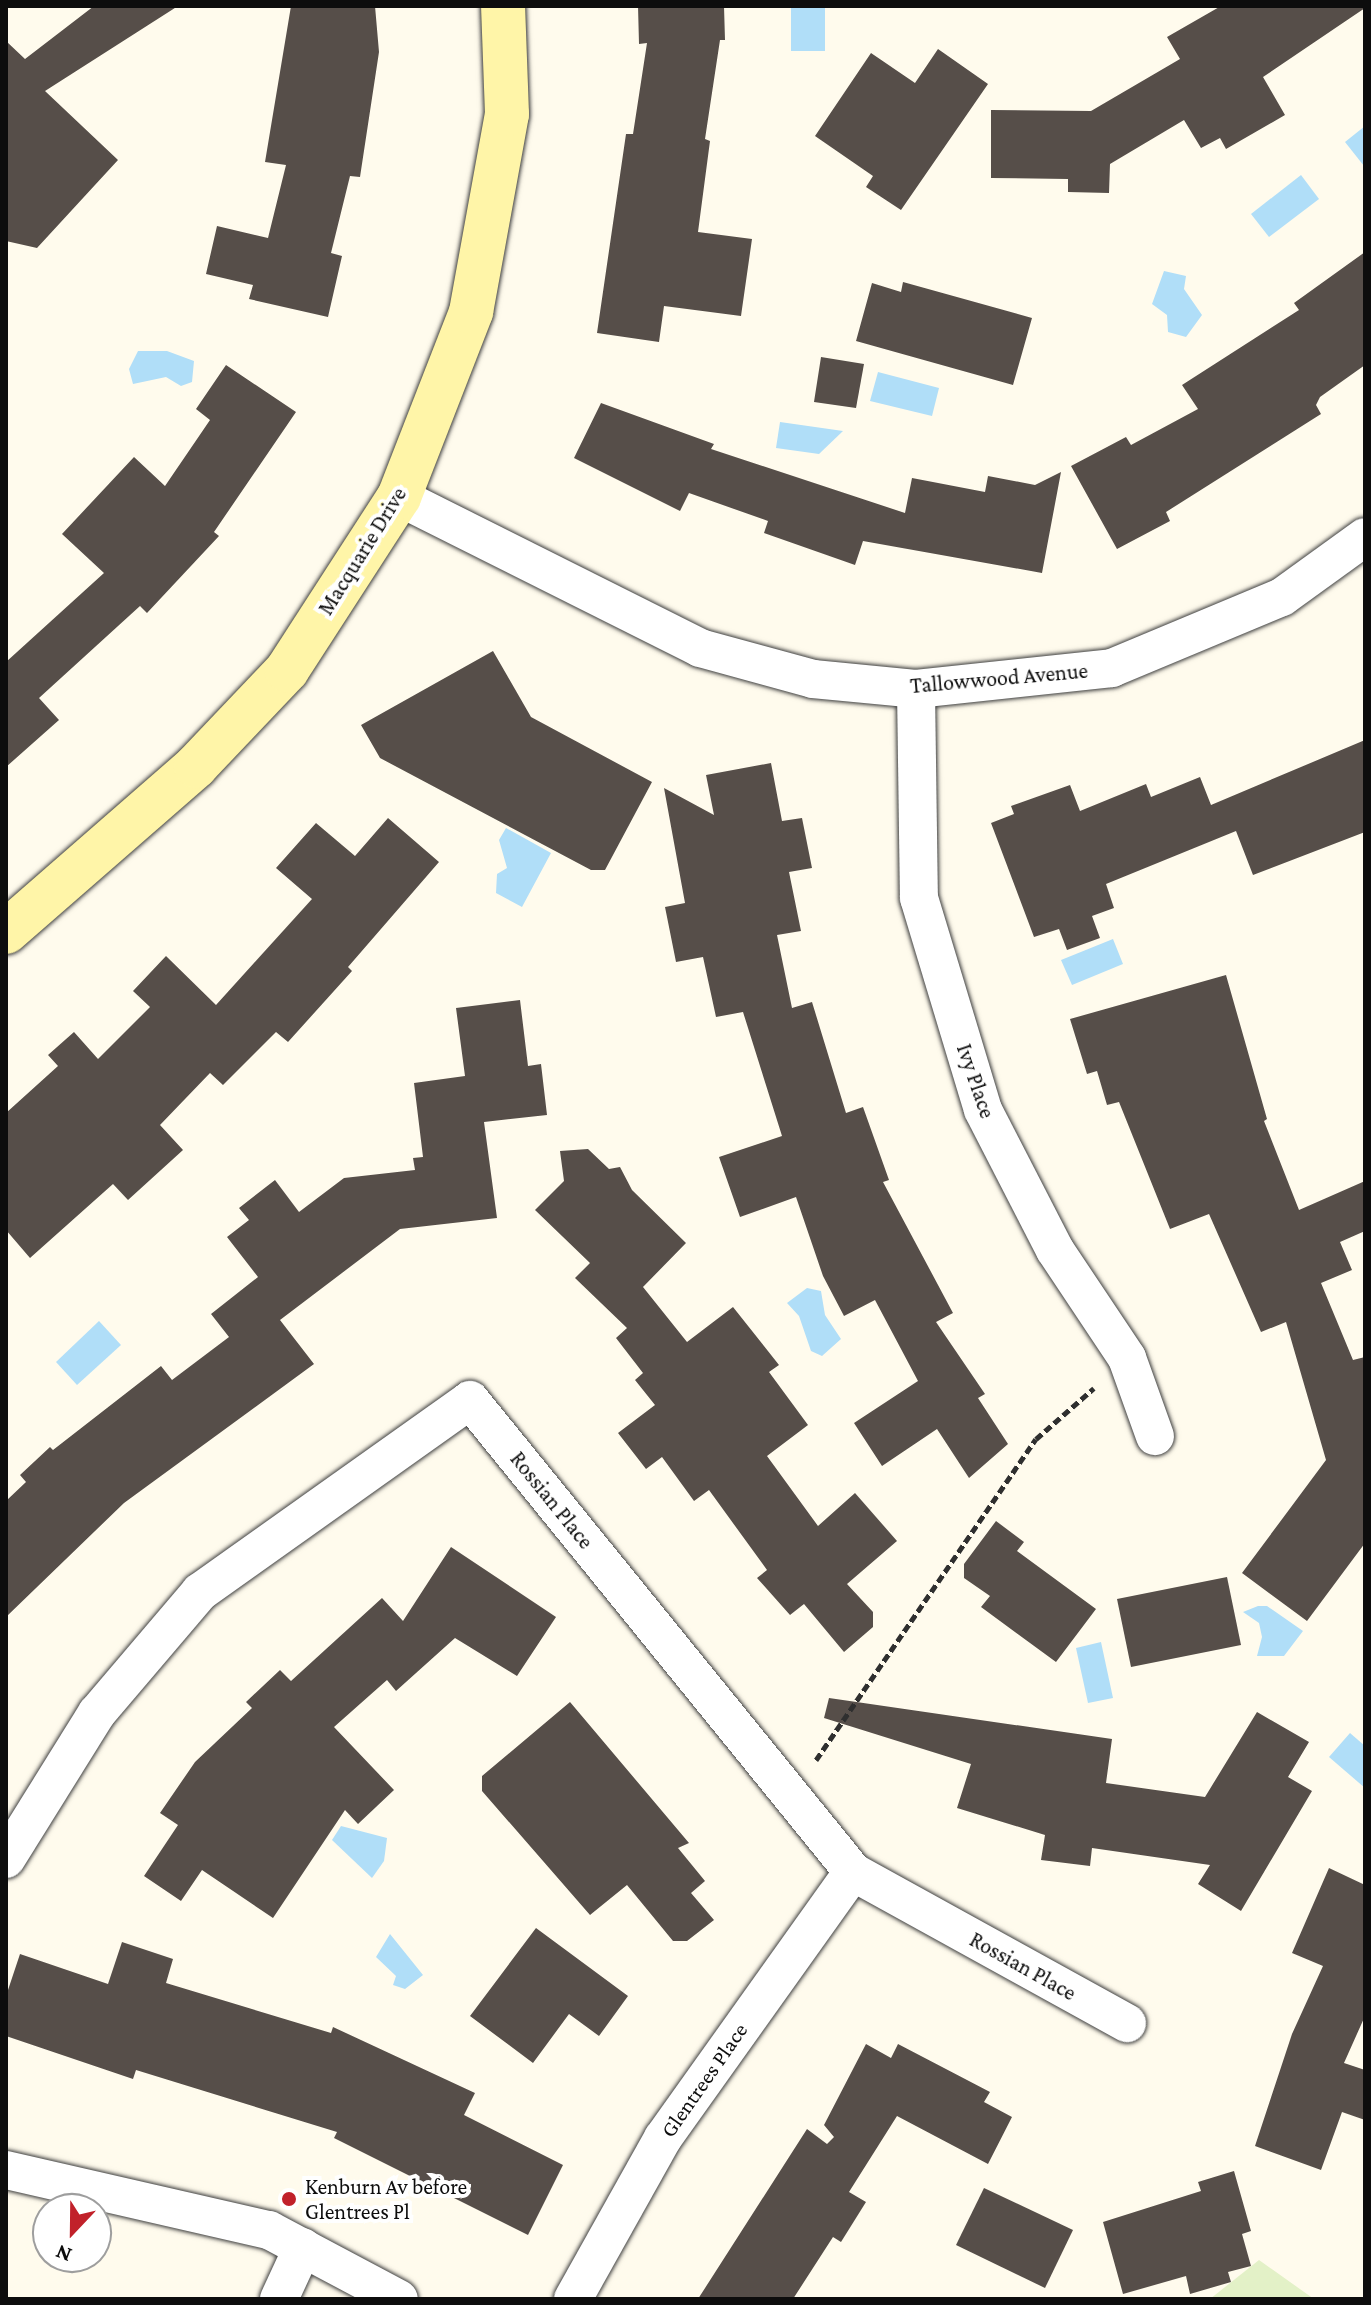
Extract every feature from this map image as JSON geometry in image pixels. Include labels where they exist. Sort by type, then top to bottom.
[{"type":"main road","name":"Macquarie Drive","points":[[6,932],[196,766],[287,670],[399,497],[471,312],[507,114],[503,6]]},
{"type":"street","name":"Tallowwood Avenue","points":[[399,497],[700,648],[813,679],[916,689],[1112,668],[1282,597],[1365,537]]},
{"type":"street","name":"Ivy Place","points":[[916,689],[919,898],[983,1110],[1055,1250],[1127,1358],[1155,1436]]},
{"type":"street","name":"Rossian Place","points":[[6,1859],[97,1713],[200,1592],[470,1400],[793,1793],[853,1872],[1127,2023]]},
{"type":"street","name":"Glentrees Place","points":[[573,2299],[663,2138],[853,1872]]},
{"type":"street","points":[[6,2170],[223,2215],[303,2247],[399,2299]]},
{"type":"street","points":[[279,2299],[303,2247]]},
{"type":"path","points":[[793,1793],[1036,1439],[1127,1358]]},
{"type":"green space","points":[[1259,2260],[1314,2299],[1210,2299]]},
{"type":"water","points":[[791,6],[825,6],[825,51],[791,51]]},
{"type":"water","points":[[1365,126],[1365,165],[1364,166],[1345,142]]},
{"type":"water","points":[[1301,175],[1319,199],[1269,237],[1251,214]]},
{"type":"water","points":[[1164,271],[1186,276],[1184,289],[1202,315],[1186,337],[1168,332],[1167,315],[1152,304]]},
{"type":"water","points":[[138,351],[167,351],[194,361],[192,382],[181,386],[166,377],[133,384],[129,369]]},
{"type":"water","points":[[878,372],[939,388],[932,416],[870,401]]},
{"type":"water","points":[[780,422],[843,431],[819,454],[776,448]]},
{"type":"water","points":[[506,828],[551,853],[522,907],[496,893],[497,874],[507,868],[499,840]]},
{"type":"water","points":[[1113,939],[1123,964],[1072,985],[1061,960]]},
{"type":"water","points":[[807,1288],[821,1291],[825,1315],[841,1339],[822,1356],[811,1351],[799,1316],[787,1303]]},
{"type":"water","points":[[99,1321],[121,1345],[77,1385],[56,1362]]},
{"type":"water","points":[[1267,1606],[1303,1631],[1284,1656],[1257,1656],[1262,1637],[1259,1623],[1243,1612]]},
{"type":"water","points":[[1101,1642],[1113,1698],[1088,1703],[1076,1648]]},
{"type":"water","points":[[1350,1733],[1365,1746],[1365,1788],[1329,1757]]},
{"type":"water","points":[[341,1826],[387,1838],[384,1861],[372,1878],[332,1840]]},
{"type":"water","points":[[390,1934],[423,1975],[405,1989],[393,1985],[396,1976],[376,1957]]},
{"type":"building","points":[[94,6],[178,6],[45,91],[118,160],[37,248],[6,241],[6,41],[25,59]]},
{"type":"building","points":[[291,6],[375,6],[379,52],[360,177],[350,176],[331,253],[342,256],[328,317],[249,299],[253,285],[206,274],[217,226],[268,238],[286,165],[265,162]]},
{"type":"building","points":[[638,6],[724,6],[725,40],[720,40],[705,139],[710,141],[698,232],[752,239],[741,316],[664,306],[659,342],[597,333],[626,134],[633,134],[647,43],[639,44]]},
{"type":"building","points":[[1221,6],[1365,8],[1263,77],[1285,115],[1226,149],[1220,138],[1201,148],[1184,120],[1110,164],[1109,193],[1068,192],[1068,179],[991,178],[991,110],[1091,111],[1180,59],[1167,37]]},
{"type":"building","points":[[938,49],[988,84],[901,210],[866,187],[873,176],[815,136],[871,53],[915,83]]},
{"type":"building","points":[[1365,252],[1365,365],[1320,397],[1316,405],[1321,414],[1166,512],[1170,521],[1117,549],[1071,466],[1126,437],[1131,445],[1198,409],[1182,385],[1299,310],[1294,303]]},
{"type":"building","points":[[903,282],[1032,318],[1013,385],[856,341],[872,283],[901,292]]},
{"type":"building","points":[[821,357],[864,364],[856,408],[814,402]]},
{"type":"building","points":[[226,365],[296,412],[214,532],[219,536],[147,613],[140,606],[39,698],[59,720],[6,767],[6,662],[104,573],[62,534],[134,457],[165,486],[210,420],[196,409]]},
{"type":"building","points":[[601,403],[714,444],[711,449],[905,513],[912,478],[985,492],[988,476],[1035,485],[1061,472],[1042,573],[863,541],[855,565],[764,533],[768,521],[689,493],[680,511],[574,458]]},
{"type":"building","points":[[493,651],[531,717],[652,782],[605,870],[591,870],[380,758],[361,725]]},
{"type":"building","points":[[1365,740],[1365,832],[1253,875],[1236,831],[1106,884],[1114,908],[1092,916],[1100,938],[1067,950],[1059,929],[1034,937],[991,823],[1014,814],[1011,806],[1070,785],[1080,811],[1146,784],[1151,797],[1200,777],[1211,805]]},
{"type":"building","points":[[771,763],[782,821],[802,818],[812,868],[789,872],[801,931],[777,935],[792,1008],[812,1002],[846,1113],[863,1107],[889,1180],[883,1182],[953,1313],[936,1322],[985,1394],[978,1398],[1008,1444],[969,1478],[937,1429],[882,1466],[854,1423],[918,1381],[875,1300],[844,1316],[823,1276],[796,1197],[740,1217],[719,1157],[782,1136],[743,1012],[716,1017],[703,957],[676,962],[665,907],[685,903],[664,788],[714,815],[706,775]]},
{"type":"building","points":[[388,818],[439,862],[348,967],[352,971],[288,1042],[276,1032],[223,1085],[210,1073],[160,1125],[183,1150],[128,1200],[113,1184],[30,1258],[6,1230],[6,1113],[58,1066],[48,1055],[74,1032],[98,1059],[150,1007],[133,991],[166,956],[216,1005],[312,899],[276,868],[316,823],[355,856]]},
{"type":"building","points":[[1226,975],[1267,1119],[1264,1121],[1299,1210],[1365,1181],[1365,1231],[1340,1242],[1352,1270],[1321,1283],[1353,1360],[1365,1357],[1365,1543],[1307,1621],[1242,1573],[1326,1460],[1286,1322],[1261,1332],[1209,1214],[1170,1229],[1119,1102],[1107,1105],[1097,1071],[1087,1074],[1070,1019]]},
{"type":"building","points":[[520,1000],[528,1066],[541,1064],[547,1115],[484,1122],[497,1218],[400,1229],[280,1320],[314,1364],[124,1503],[6,1617],[6,1501],[26,1482],[20,1475],[50,1447],[53,1450],[161,1366],[172,1380],[229,1337],[211,1314],[258,1277],[227,1237],[249,1220],[239,1208],[275,1180],[299,1212],[344,1178],[415,1170],[413,1158],[423,1157],[414,1083],[465,1076],[456,1008]]},
{"type":"building","points":[[588,1149],[609,1169],[620,1167],[632,1190],[686,1243],[643,1287],[687,1342],[733,1307],[779,1365],[769,1372],[808,1425],[767,1456],[818,1526],[855,1493],[897,1541],[847,1584],[873,1612],[873,1627],[844,1652],[804,1604],[790,1615],[757,1578],[767,1570],[709,1490],[694,1501],[662,1457],[646,1469],[618,1433],[655,1405],[635,1380],[643,1373],[616,1338],[627,1328],[575,1278],[590,1263],[535,1210],[564,1181],[560,1151]]},
{"type":"building","points":[[996,1521],[1024,1542],[1017,1551],[1096,1609],[1056,1662],[981,1607],[990,1596],[964,1578],[964,1564]]},
{"type":"building","points":[[451,1547],[556,1617],[517,1676],[455,1638],[396,1691],[387,1680],[334,1727],[394,1790],[358,1824],[345,1810],[273,1918],[202,1870],[181,1901],[144,1876],[178,1825],[160,1813],[195,1762],[252,1708],[246,1702],[280,1670],[291,1681],[382,1598],[403,1621]]},
{"type":"building","points":[[1227,1577],[1241,1645],[1131,1667],[1117,1599]]},
{"type":"building","points":[[829,1698],[1112,1739],[1106,1783],[1205,1797],[1257,1712],[1309,1742],[1288,1777],[1312,1791],[1241,1911],[1198,1884],[1210,1865],[1092,1848],[1090,1866],[1041,1860],[1045,1835],[957,1808],[971,1764],[824,1718]]},
{"type":"building","points":[[570,1702],[689,1843],[678,1848],[705,1881],[691,1893],[714,1920],[687,1941],[673,1941],[627,1885],[590,1915],[482,1791],[482,1776]]},
{"type":"building","points":[[1329,1868],[1365,1885],[1365,2016],[1344,2063],[1365,2070],[1365,2120],[1342,2112],[1321,2170],[1255,2146],[1292,2034],[1323,1966],[1292,1953]]},
{"type":"building","points":[[536,1928],[628,1996],[599,2036],[569,2014],[533,2063],[470,2016]]},
{"type":"building","points":[[122,1942],[173,1959],[166,1983],[331,2033],[333,2027],[475,2093],[464,2115],[563,2165],[528,2235],[334,2138],[337,2132],[136,2070],[133,2079],[6,2036],[6,1996],[20,1954],[108,1984]]},
{"type":"building","points":[[866,2044],[891,2058],[898,2044],[990,2092],[984,2102],[1012,2117],[988,2164],[897,2116],[849,2192],[866,2202],[841,2242],[833,2237],[793,2299],[698,2299],[807,2129],[827,2144],[834,2137],[824,2125]]},
{"type":"building","points":[[1234,2171],[1251,2231],[1242,2234],[1251,2266],[1228,2272],[1231,2282],[1190,2294],[1186,2276],[1123,2294],[1103,2222],[1201,2191],[1198,2182]]},
{"type":"building","points":[[984,2188],[1073,2230],[1045,2288],[956,2245]]},
{"type":"place","name":"Kenburn Av before Glentrees Pl","points":[[289,2199]]}]
